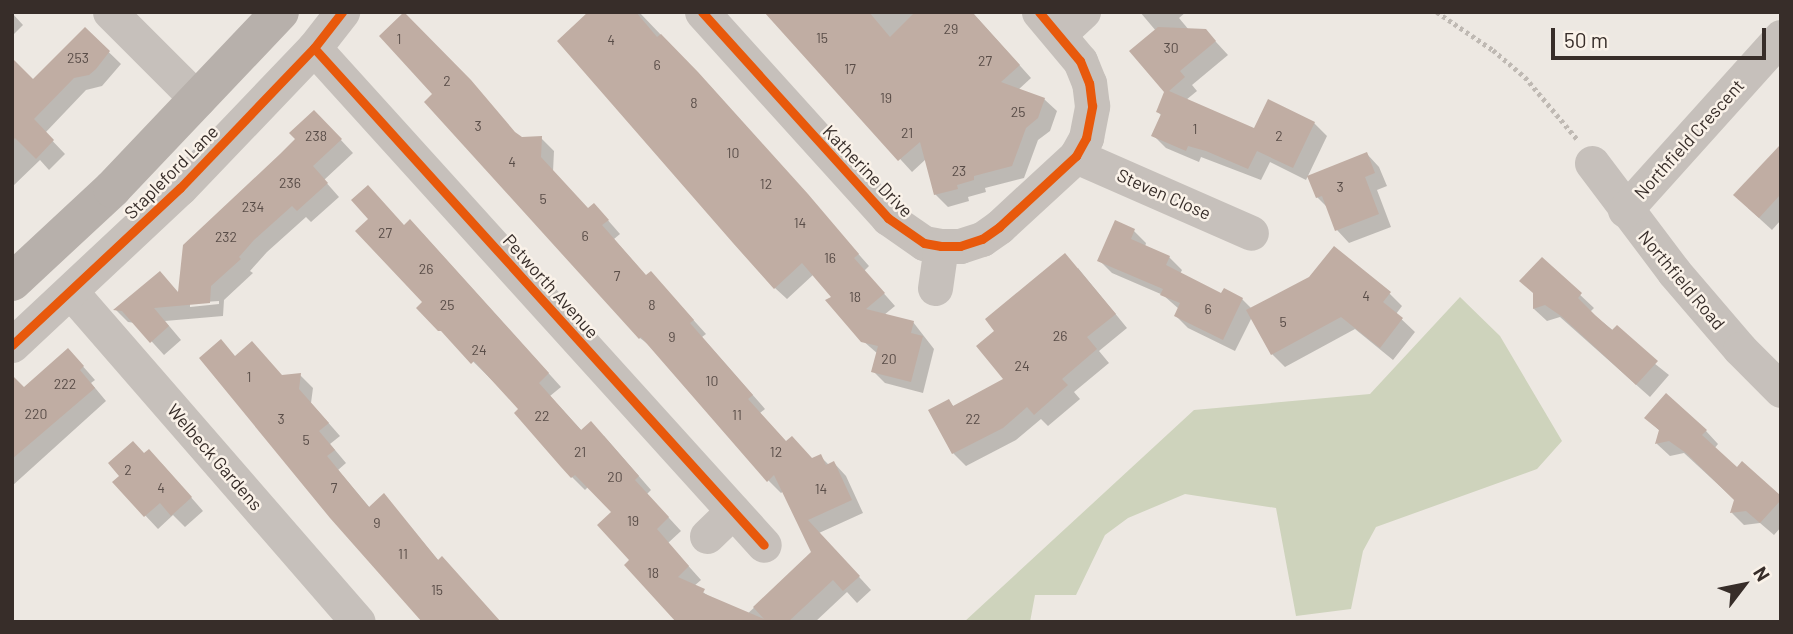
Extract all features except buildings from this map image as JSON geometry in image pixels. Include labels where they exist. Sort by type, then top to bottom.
[{"type":"main road","name":"Stapleford Lane","points":[[12,282],[112,188],[280,12]]},
{"type":"street","points":[[110,12],[198,100]]},
{"type":"street","name":"Stapleford Lane","points":[[12,345],[180,188],[314,48],[342,12]]},
{"type":"street","name":"Katherine Drive","points":[[702,12],[888,218],[924,243],[941,246]]},
{"type":"street","points":[[935,288],[941,246],[960,246],[982,239],[1076,156],[1086,138],[1093,106],[1089,83],[1061,20]]},
{"type":"street","name":"Northfield Crescent","points":[[1625,210],[1781,37]]},
{"type":"street","name":"Petworth Avenue","points":[[314,48],[764,545]]},
{"type":"street","name":"Steven Close","points":[[1076,156],[1251,233]]},
{"type":"street","name":"Northfield Road","points":[[1592,163],[1625,210],[1740,349],[1781,390]]},
{"type":"street","name":"Welbeck Gardens","points":[[71,292],[358,622]]},
{"type":"street","points":[[707,536],[733,511]]},
{"type":"path","points":[[1437,12],[1493,50],[1525,77],[1570,129],[1592,163]]},
{"type":"green space","points":[[1460,297],[1500,336],[1562,441],[1537,469],[1376,527],[1363,551],[1351,609],[1296,616],[1276,508],[1185,494],[1128,518],[1105,535],[1076,595],[1035,595],[1030,622],[964,622],[1194,410],[1370,394]]},
{"type":"cycle path","points":[[12,345],[180,188],[314,48],[342,12]]},
{"type":"cycle path","points":[[702,12],[888,218],[924,243],[941,246],[960,246],[982,239],[999,227],[1076,156],[1086,138],[1092,106],[1089,83],[1080,61],[1039,12]]},
{"type":"cycle path","points":[[314,48],[764,545]]}]
